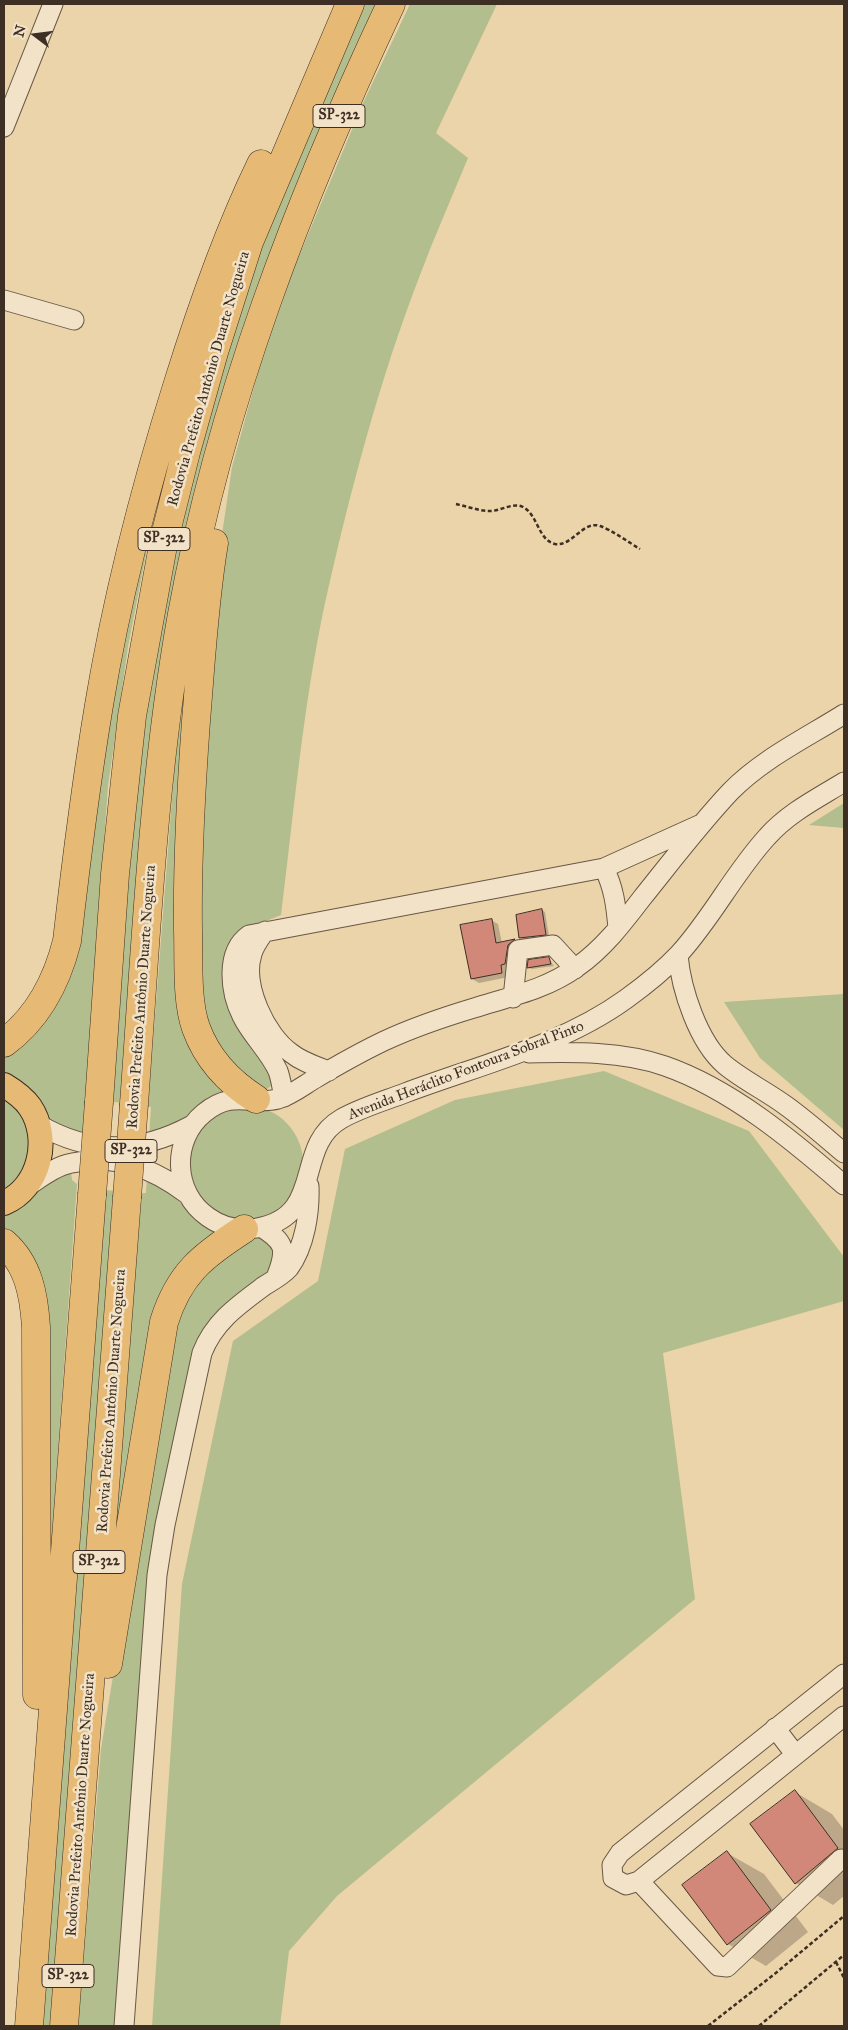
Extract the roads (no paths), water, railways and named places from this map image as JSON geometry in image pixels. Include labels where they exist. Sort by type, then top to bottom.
[{"type":"highway","points":[[4,1043],[18,1033],[49,991],[60,966],[67,941],[99,703],[128,567],[160,441],[193,336],[225,248],[255,176],[302,79],[345,4]]},
{"type":"highway","name":"Rodovia Prefeito Antônio Duarte Nogueira","points":[[29,2026],[115,874],[132,716],[164,540],[214,352],[249,242],[350,4]]},
{"type":"highway","name":"Rodovia Prefeito Antônio Duarte Nogueira","points":[[64,2026],[152,843],[167,708],[182,613],[200,525],[253,340],[323,153],[391,4]]},
{"type":"highway","points":[[253,340],[211,563],[202,639],[192,775],[188,896],[189,962],[196,1026],[204,1045],[227,1077],[260,1100]]},
{"type":"highway","points":[[72,1925],[97,1729],[164,1322],[176,1289],[186,1274],[252,1228]]},
{"type":"highway","points":[[4,1243],[21,1264],[30,1282],[36,1327],[37,1920]]},
{"type":"main road","points":[[4,1084],[19,1094],[30,1108],[38,1124],[41,1142],[39,1160],[32,1176],[13,1197]]},
{"type":"street","points":[[4,127],[53,4]]},
{"type":"street","points":[[4,300],[74,320]]},
{"type":"street","points":[[310,1171],[302,1196],[292,1210],[278,1221],[252,1228],[226,1227],[210,1219],[197,1208],[187,1194],[181,1177],[180,1159],[184,1141],[192,1126],[205,1112],[220,1103],[238,1098],[260,1100],[284,1097],[386,1040],[476,1007],[513,998],[575,969],[618,928],[702,823],[734,788],[766,762],[844,714]]},
{"type":"street","name":"Avenida Heráclito Fontoura Sobral Pinto","points":[[310,1171],[317,1142],[337,1121],[464,1071],[520,1053],[588,1024],[629,997],[678,955],[768,835],[791,816],[844,782]]},
{"type":"street","points":[[284,1097],[278,1071],[242,1016],[233,979],[232,960],[236,947],[249,934],[604,868],[702,823]]},
{"type":"street","points":[[604,868],[612,884],[616,902],[618,928]]},
{"type":"street","points":[[265,931],[251,956],[249,971],[256,1005],[279,1043],[303,1061],[329,1071]]},
{"type":"street","points":[[513,998],[518,950],[553,945],[575,969]]},
{"type":"street","points":[[678,955],[680,978],[688,1000],[707,1043],[724,1064],[786,1106],[844,1154]]},
{"type":"street","points":[[520,1053],[611,1055],[664,1066],[716,1089],[799,1145],[844,1185]]},
{"type":"street","points":[[38,1124],[67,1140],[112,1146],[151,1144],[168,1139],[192,1126]]},
{"type":"street","points":[[13,1197],[52,1170],[71,1162],[106,1160],[130,1163],[149,1169],[187,1194]]},
{"type":"street","points":[[124,2026],[157,1575],[165,1525],[202,1353],[208,1336],[225,1316],[287,1270],[295,1257],[308,1215],[310,1171]]},
{"type":"street","points":[[252,1228],[280,1241],[284,1250],[283,1260],[276,1278]]},
{"type":"street","points":[[844,1674],[620,1853],[612,1865],[613,1878],[626,1885],[639,1881],[844,1716]]},
{"type":"street","points":[[775,1728],[795,1754]]},
{"type":"street","points":[[639,1881],[718,1966],[727,1967],[841,1859]]}]
